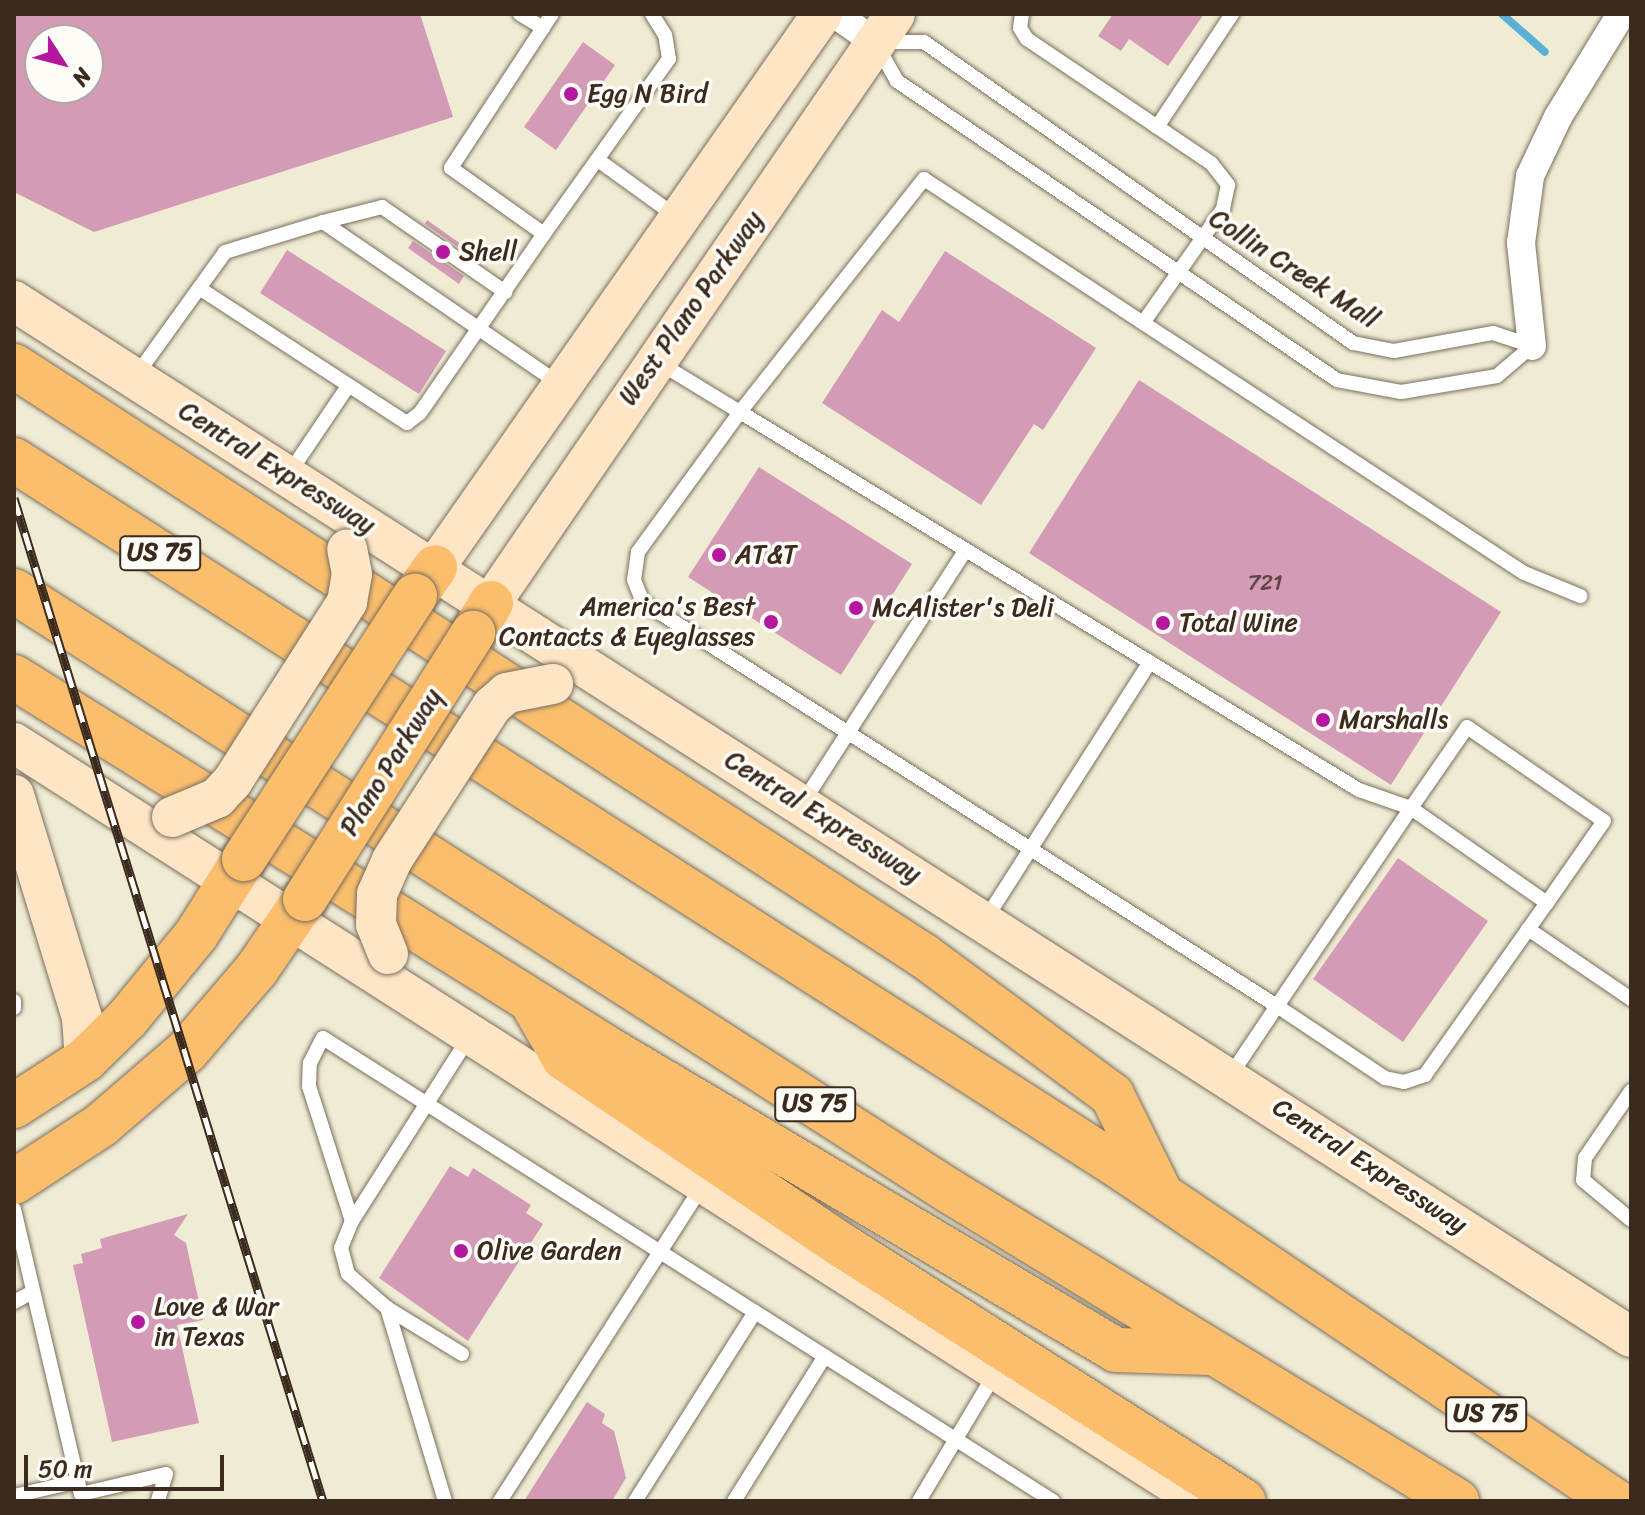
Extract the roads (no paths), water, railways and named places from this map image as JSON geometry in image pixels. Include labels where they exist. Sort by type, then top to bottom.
[{"type":"main road","points":[[14,1106],[85,1060],[165,975],[425,582],[677,217],[822,14]]},
{"type":"main road","name":"West Plano Parkway","points":[[482,618],[655,359],[885,28]]},
{"type":"main road","name":"Central Expressway","points":[[14,301],[293,479],[425,582],[482,618],[619,687],[1631,1337]]},
{"type":"main road","points":[[14,366],[779,857],[936,965],[1112,1095],[1160,1193]]},
{"type":"main road","name":"US 75","points":[[14,460],[1160,1193],[1615,1501]]},
{"type":"main road","points":[[156,820],[217,798],[232,782],[347,602],[352,574],[347,549],[293,479]]},
{"type":"main road","name":"US 75","points":[[14,591],[951,1192],[1457,1501]]},
{"type":"main road","name":"Plano Parkway","points":[[14,1182],[152,1085],[223,1011],[298,910],[482,618]]},
{"type":"main road","points":[[14,677],[531,1002],[1116,1350],[1213,1353]]},
{"type":"main road","points":[[423,1007],[388,954],[376,924],[377,894],[392,860],[492,706],[507,693],[553,684],[619,687]]},
{"type":"main road","points":[[14,743],[156,820],[237,870],[298,910],[423,1007],[997,1372],[1189,1498]]},
{"type":"main road","points":[[14,795],[82,1018],[85,1060]]},
{"type":"main road","points":[[531,1002],[564,1058],[843,1246],[1244,1501]]},
{"type":"street","points":[[835,14],[885,28]]},
{"type":"street","points":[[1532,346],[1521,243],[1530,176],[1558,117],[1621,14]]},
{"type":"lane","points":[[520,14],[543,28]]},
{"type":"lane","points":[[544,234],[451,168],[552,14]]},
{"type":"lane","points":[[199,288],[407,423],[420,413],[481,329],[544,234],[669,59],[665,35],[652,14]]},
{"type":"lane","points":[[1022,14],[1020,28],[1027,39],[1211,163],[1228,185],[1223,209],[1143,323]]},
{"type":"lane","points":[[1157,127],[1232,14]]},
{"type":"lane","points":[[885,28],[897,81],[1318,370],[1361,388],[1401,392],[1497,376],[1532,346]]},
{"type":"lane","name":"Collin Creek Mall","points":[[885,28],[924,42],[1353,343],[1374,351],[1493,333],[1532,346]]},
{"type":"lane","points":[[598,160],[677,217]]},
{"type":"lane","points":[[1229,1076],[1277,1006],[1411,808],[1467,727],[1604,821],[1425,1075],[1404,1082],[1385,1078],[1277,1006],[643,602],[634,580],[638,552],[740,412],[924,179],[1524,573],[1580,596]]},
{"type":"lane","points":[[134,378],[225,252],[382,207],[505,292]]},
{"type":"lane","points":[[323,222],[561,384]]},
{"type":"lane","points":[[655,359],[1359,790],[1411,808],[1547,903]]},
{"type":"lane","points":[[293,479],[348,386]]},
{"type":"lane","points":[[802,804],[966,550]]},
{"type":"lane","points":[[985,920],[1150,662]]},
{"type":"lane","points":[[1528,929],[1631,999]]},
{"type":"lane","points":[[14,1001],[14,1008]]},
{"type":"lane","points":[[462,1354],[357,1286],[342,1261],[352,1221],[470,1036]]},
{"type":"lane","points":[[352,1221],[309,1086],[310,1063],[323,1038],[1053,1501]]},
{"type":"lane","points":[[1631,1091],[1625,1114],[1585,1158],[1583,1180],[1631,1220]]},
{"type":"lane","points":[[500,1501],[703,1185]]},
{"type":"lane","points":[[14,1209],[81,1492]]},
{"type":"lane","points":[[14,1302],[33,1292]]},
{"type":"lane","points":[[387,1308],[445,1501]]},
{"type":"lane","points":[[635,1501],[755,1312]]},
{"type":"lane","points":[[734,1501],[825,1356]]},
{"type":"lane","points":[[919,1501],[997,1372]]},
{"type":"lane","points":[[14,1496],[81,1492],[166,1474],[158,1501]]},
{"type":"waterway","points":[[1502,14],[1545,52]]},
{"type":"railway","points":[[14,498],[323,1501]]},
{"type":"place","name":"Egg N Bird","points":[[571,94]]},
{"type":"place","name":"Shell","points":[[443,252]]},
{"type":"place","name":"AT&T","points":[[719,555]]},
{"type":"place","name":"McAlister's Deli","points":[[856,608]]},
{"type":"place","name":"America's Best Contacts & Eyeglasses","points":[[771,622]]},
{"type":"place","name":"Total Wine","points":[[1163,623]]},
{"type":"place","name":"Marshalls","points":[[1323,720]]},
{"type":"place","name":"Olive Garden","points":[[461,1251]]},
{"type":"place","name":"Love & War in Texas","points":[[138,1322]]}]
